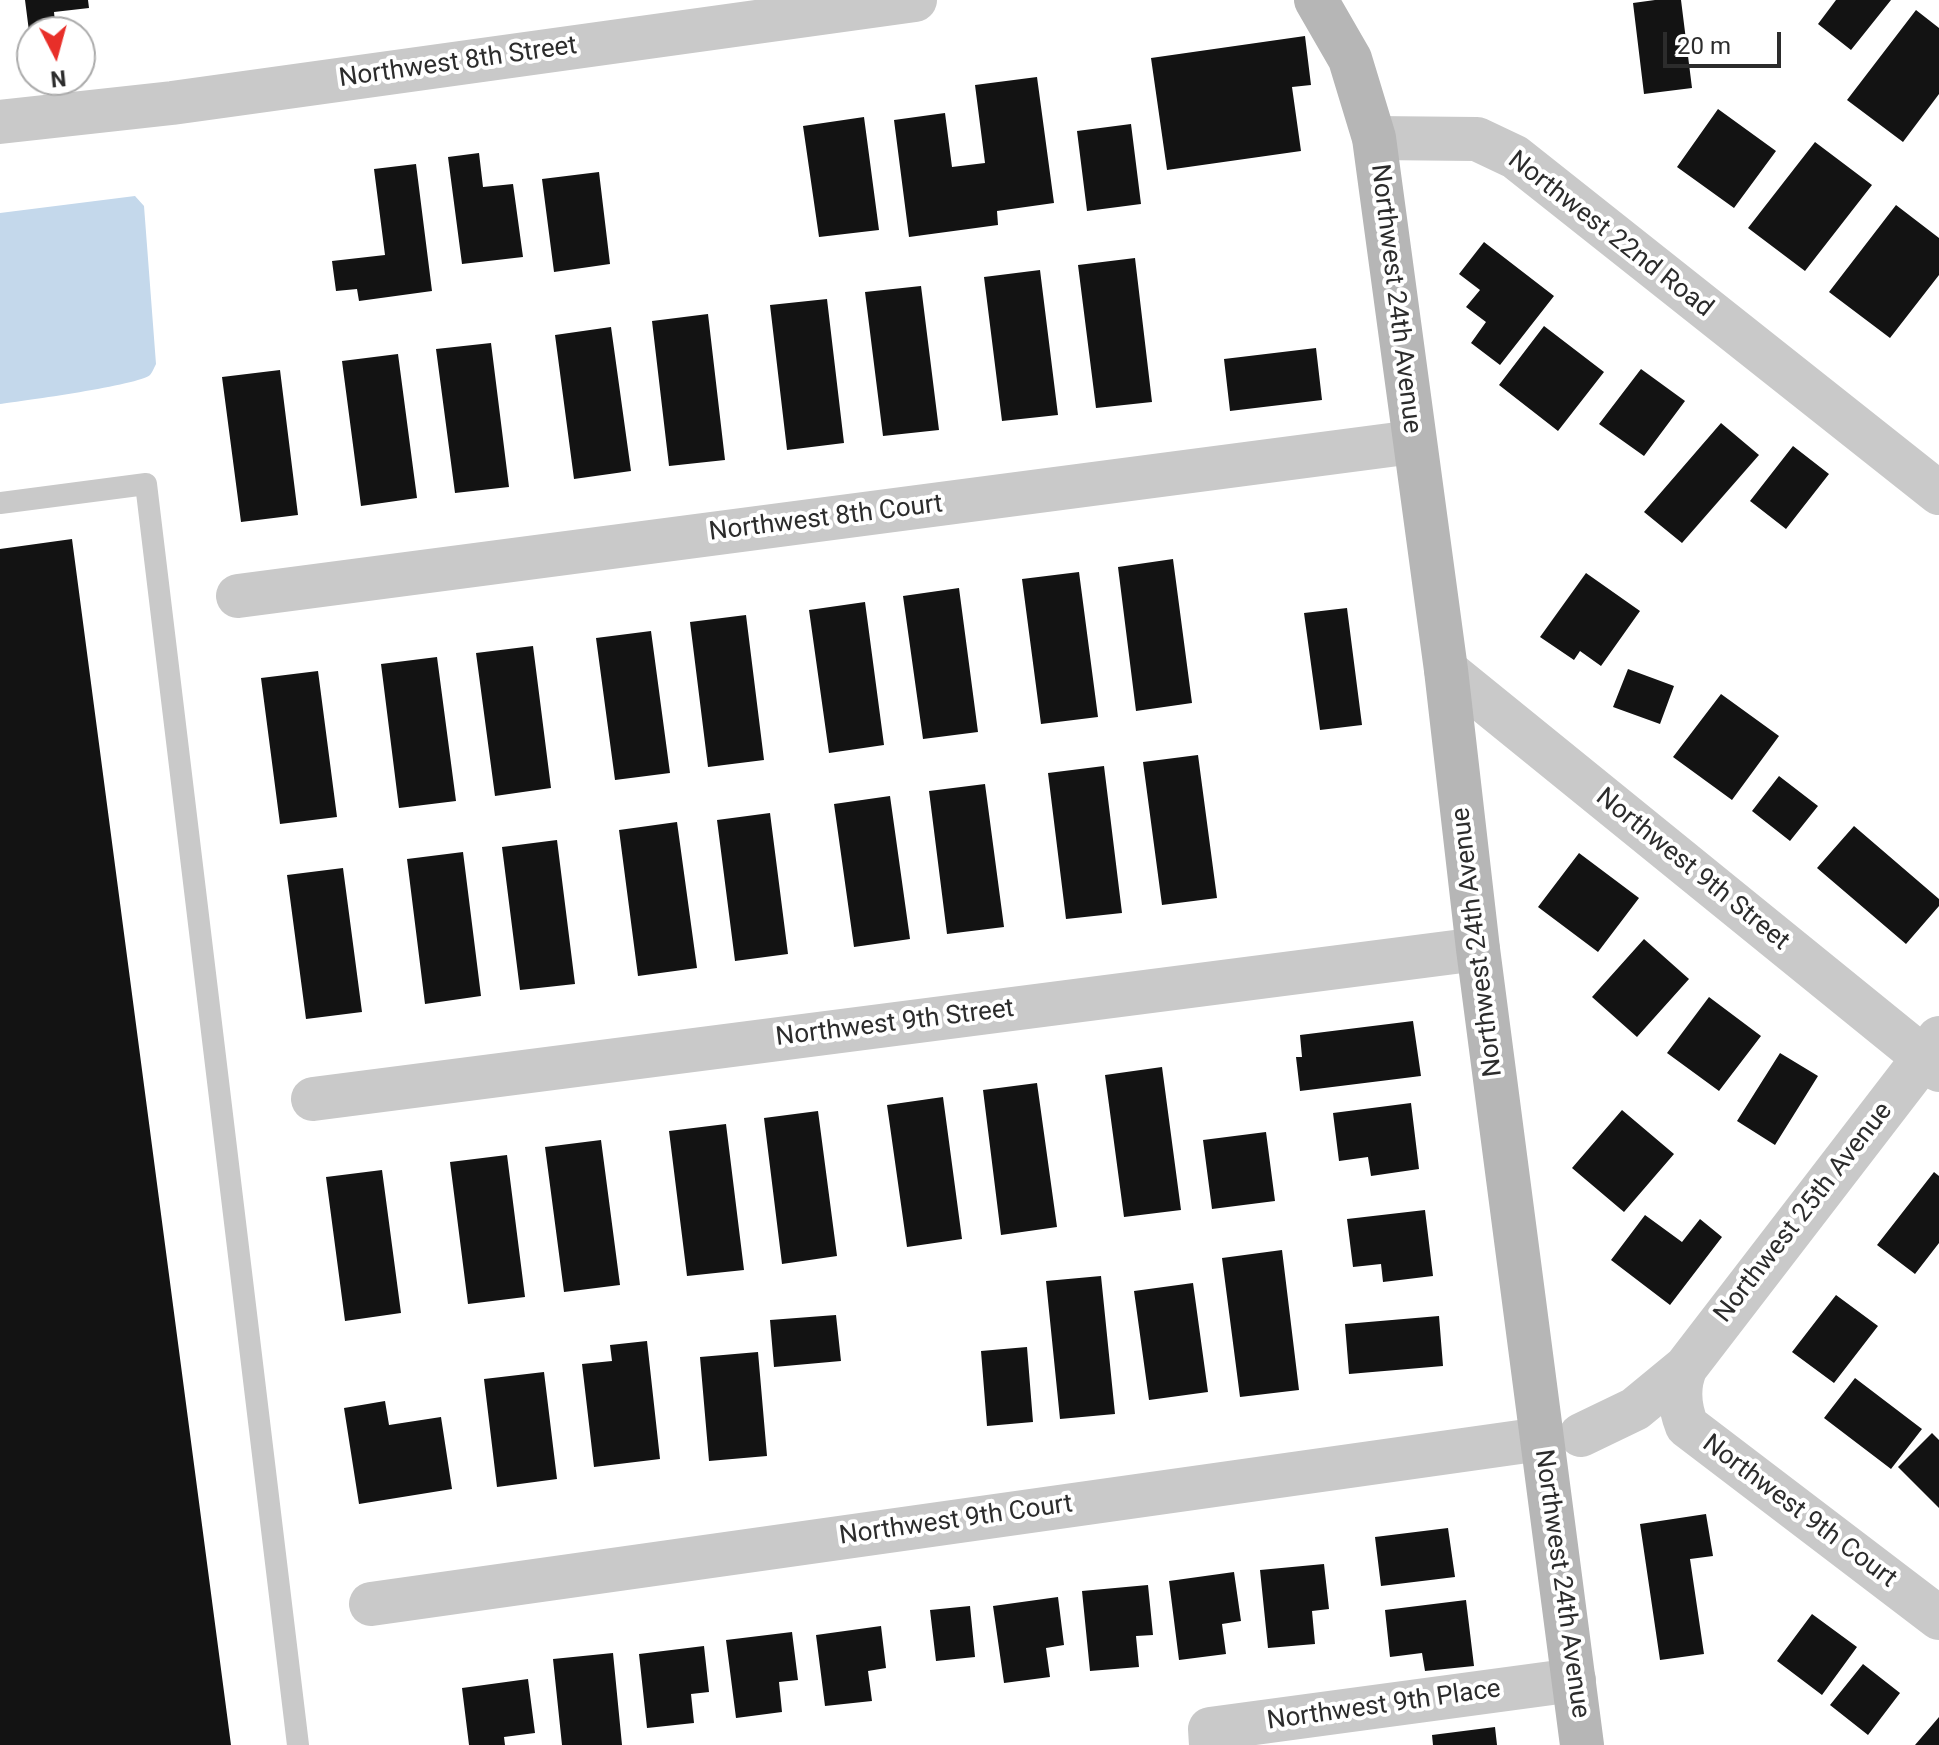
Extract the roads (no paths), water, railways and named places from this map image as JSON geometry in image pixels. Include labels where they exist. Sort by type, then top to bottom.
[{"type":"street","name":"Northwest 8th Street","points":[[0,122],[172,103],[915,0]]},
{"type":"street","points":[[1316,0],[1350,59],[1374,138]]},
{"type":"street","name":"Northwest 24th Avenue","points":[[1374,138],[1446,670],[1478,949],[1561,1437],[1574,1680],[1582,1745]]},
{"type":"street","name":"Northwest 22nd Road","points":[[1374,138],[1477,139],[1515,157],[1939,493]]},
{"type":"street","name":"Northwest 8th Court","points":[[238,596],[1413,442]]},
{"type":"street","name":"Northwest 9th Street","points":[[1446,670],[1934,1055]]},
{"type":"street","name":"Northwest 9th Street","points":[[313,1099],[1478,949]]},
{"type":"street","name":"Northwest 25th Avenue","points":[[1687,1397],[1934,1055]]},
{"type":"street","points":[[1561,1437],[1644,1430],[1687,1397]]},
{"type":"street","name":"Northwest 9th Court","points":[[371,1604],[1561,1437],[1635,1409],[1687,1397],[1939,1618]]},
{"type":"street","name":"Northwest 9th Place","points":[[1211,1745],[1210,1729],[1574,1680]]},
{"type":"lane","points":[[0,503],[146,484],[298,1745]]},
{"type":"water","points":[[135,196],[144,206],[156,364],[151,374],[104,388],[0,404],[0,213]]}]
